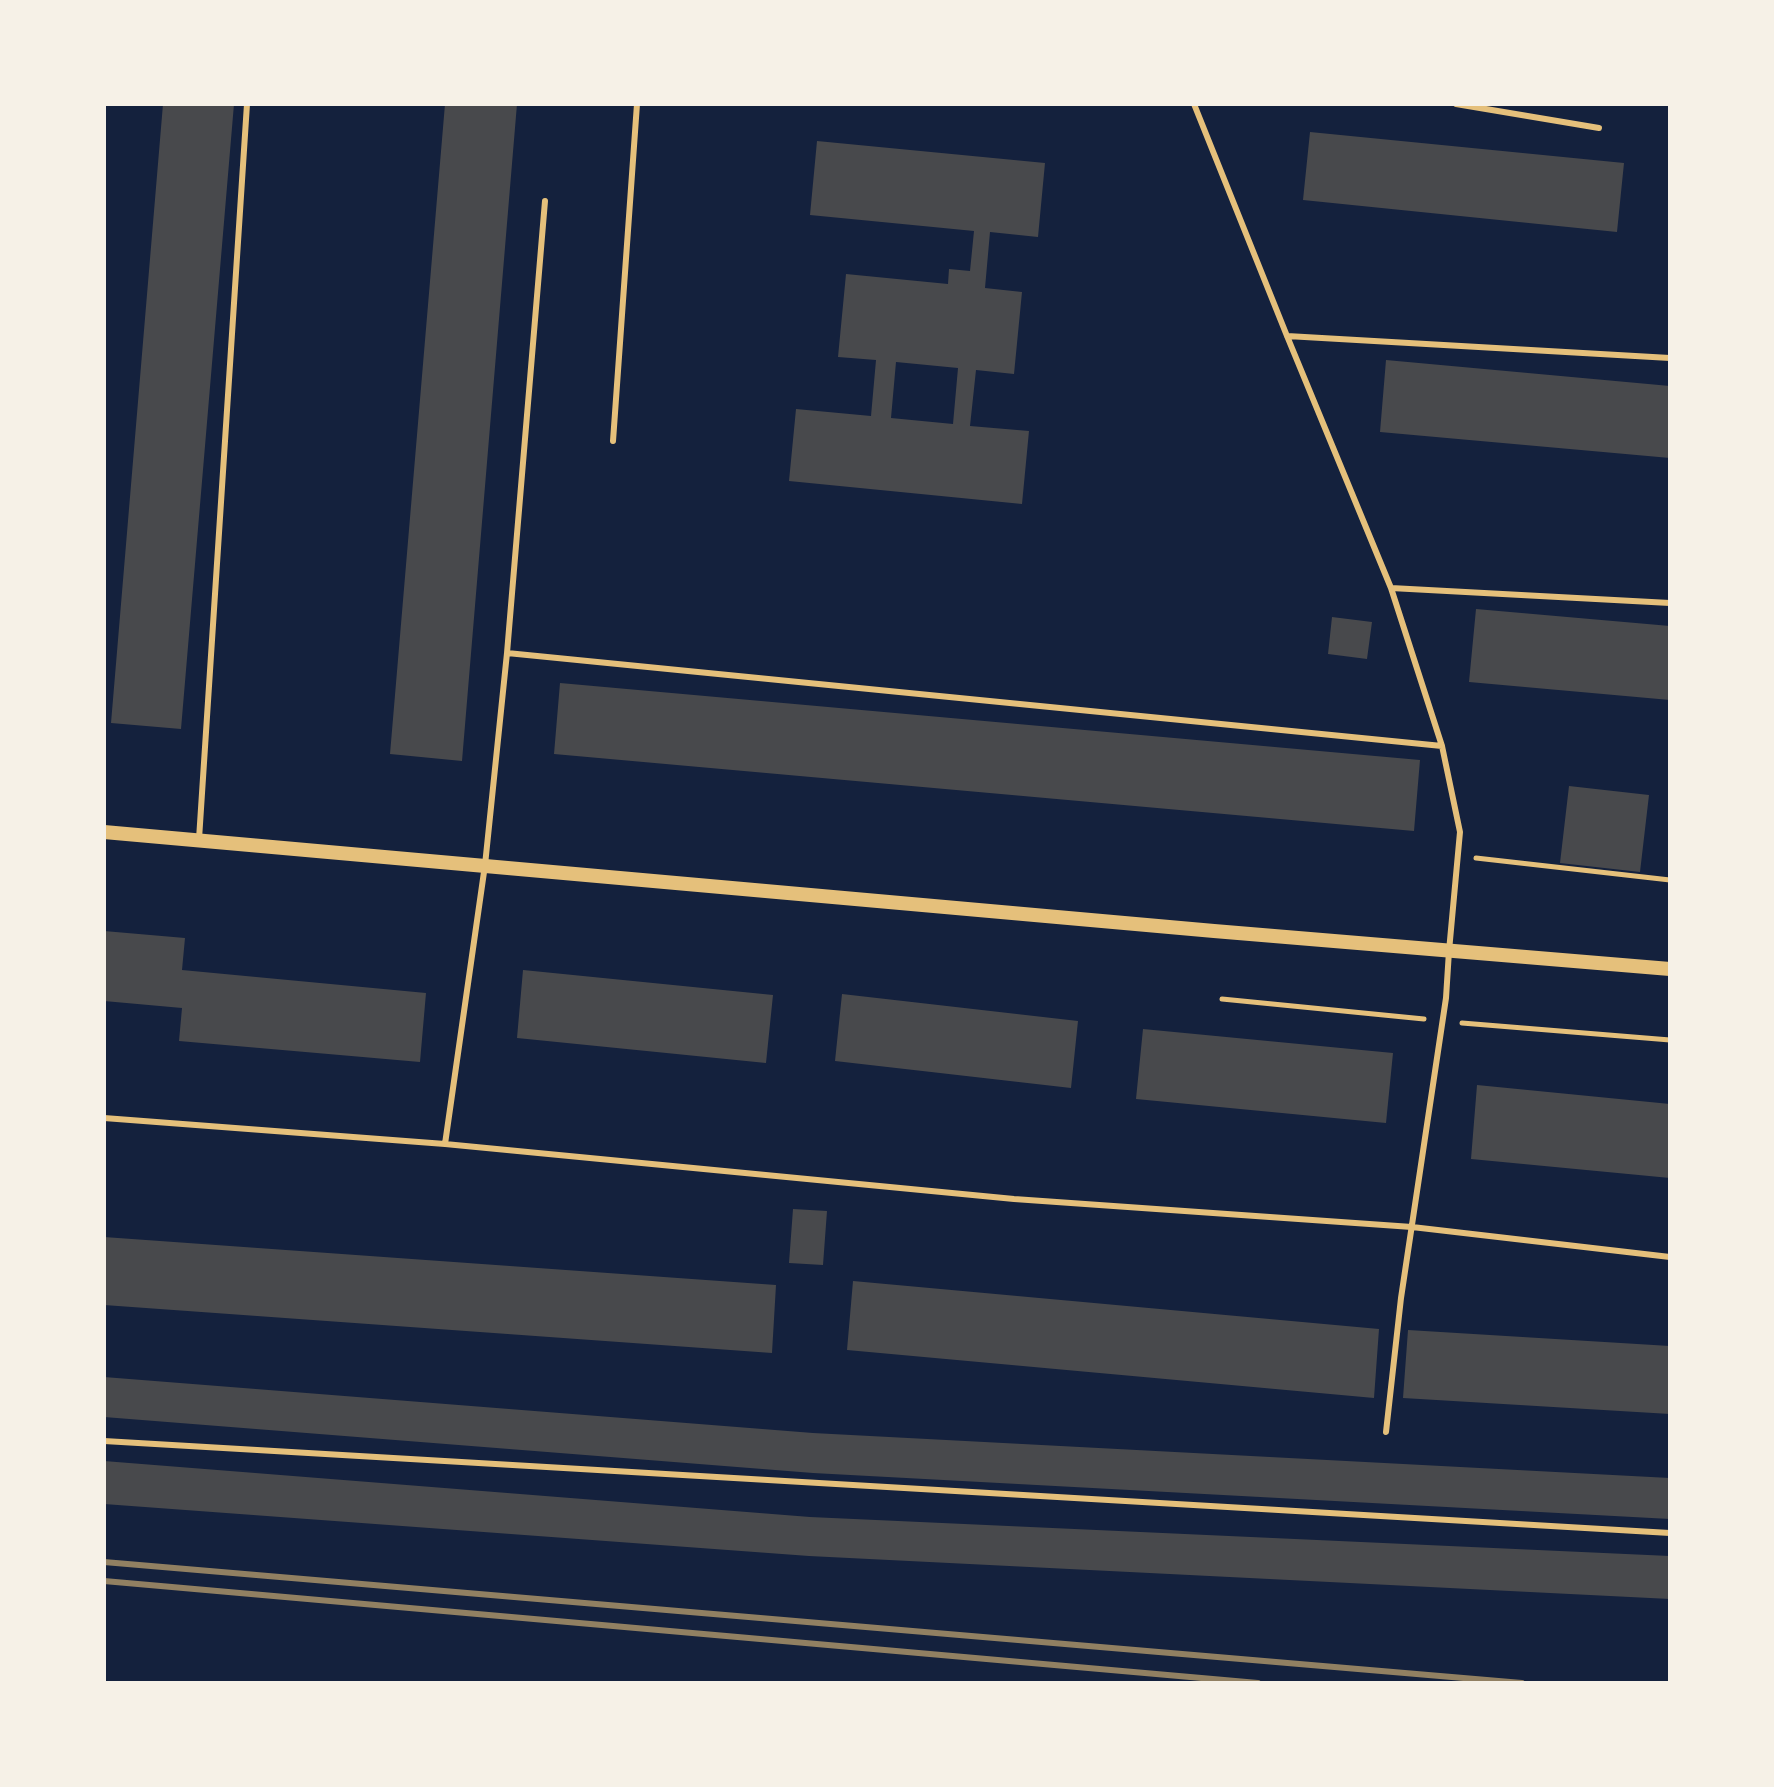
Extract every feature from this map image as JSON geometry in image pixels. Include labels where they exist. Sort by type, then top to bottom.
[{"type":"street","points":[[104,832],[1670,969]]},
{"type":"lane","points":[[198,841],[247,104]]},
{"type":"lane","points":[[613,441],[637,104]]},
{"type":"lane","points":[[1194,104],[1391,588],[1442,746],[1460,832],[1446,998],[1401,1298],[1386,1432]]},
{"type":"lane","points":[[1456,104],[1599,128]]},
{"type":"lane","points":[[445,1144],[485,865],[507,653],[545,201]]},
{"type":"lane","points":[[1287,336],[1670,358]]},
{"type":"lane","points":[[1391,588],[1670,603]]},
{"type":"lane","points":[[507,653],[1442,746]]},
{"type":"lane","points":[[104,1118],[445,1144],[1014,1199],[1412,1227],[1670,1257]]},
{"type":"lane","points":[[104,1441],[1670,1533]]},
{"type":"path","points":[[1459,856],[1670,880]]},
{"type":"building","points":[[163,104],[234,104],[181,729],[111,723]]},
{"type":"building","points":[[445,104],[517,104],[462,761],[390,754]]},
{"type":"building","points":[[1310,132],[1624,163],[1617,232],[1303,200]]},
{"type":"building","points":[[817,141],[1045,163],[1038,237],[990,232],[985,288],[1022,292],[1014,374],[976,370],[970,426],[1029,431],[1022,504],[789,481],[796,409],[871,416],[876,360],[838,357],[846,274],[948,284],[949,269],[970,271],[974,231],[810,215]],"holes":[[[896,362],[958,368],[953,424],[891,418]]]},
{"type":"building","points":[[1386,360],[1670,386],[1670,458],[1380,432]]},
{"type":"building","points":[[1476,609],[1670,626],[1670,700],[1469,682]]},
{"type":"building","points":[[1332,617],[1372,622],[1367,659],[1328,654]]},
{"type":"building","points":[[560,683],[1420,760],[1414,831],[554,754]]},
{"type":"building","points":[[1569,786],[1649,795],[1640,872],[1560,863]]},
{"type":"building","points":[[104,931],[185,938],[182,970],[426,993],[420,1062],[179,1041],[182,1008],[104,1001]]},
{"type":"building","points":[[523,970],[773,995],[766,1063],[517,1038]]},
{"type":"building","points":[[842,994],[1078,1021],[1071,1088],[835,1061]]},
{"type":"building","points":[[1143,1029],[1393,1053],[1386,1123],[1136,1099]]},
{"type":"building","points":[[1477,1085],[1670,1104],[1670,1178],[1471,1159]]},
{"type":"building","points":[[793,1209],[827,1211],[823,1265],[789,1263]]},
{"type":"building","points":[[104,1237],[776,1285],[772,1353],[104,1305]]},
{"type":"building","points":[[853,1281],[1379,1329],[1374,1398],[847,1350]]},
{"type":"building","points":[[1408,1330],[1670,1346],[1670,1414],[1403,1398]]},
{"type":"building","points":[[104,1377],[813,1433],[1670,1478],[1670,1519],[813,1473],[104,1417]]},
{"type":"building","points":[[104,1461],[810,1517],[1670,1556],[1670,1599],[809,1556],[104,1504]]},
{"type":"railway","points":[[104,1562],[1522,1683]]},
{"type":"railway","points":[[104,1581],[1258,1683]]}]
